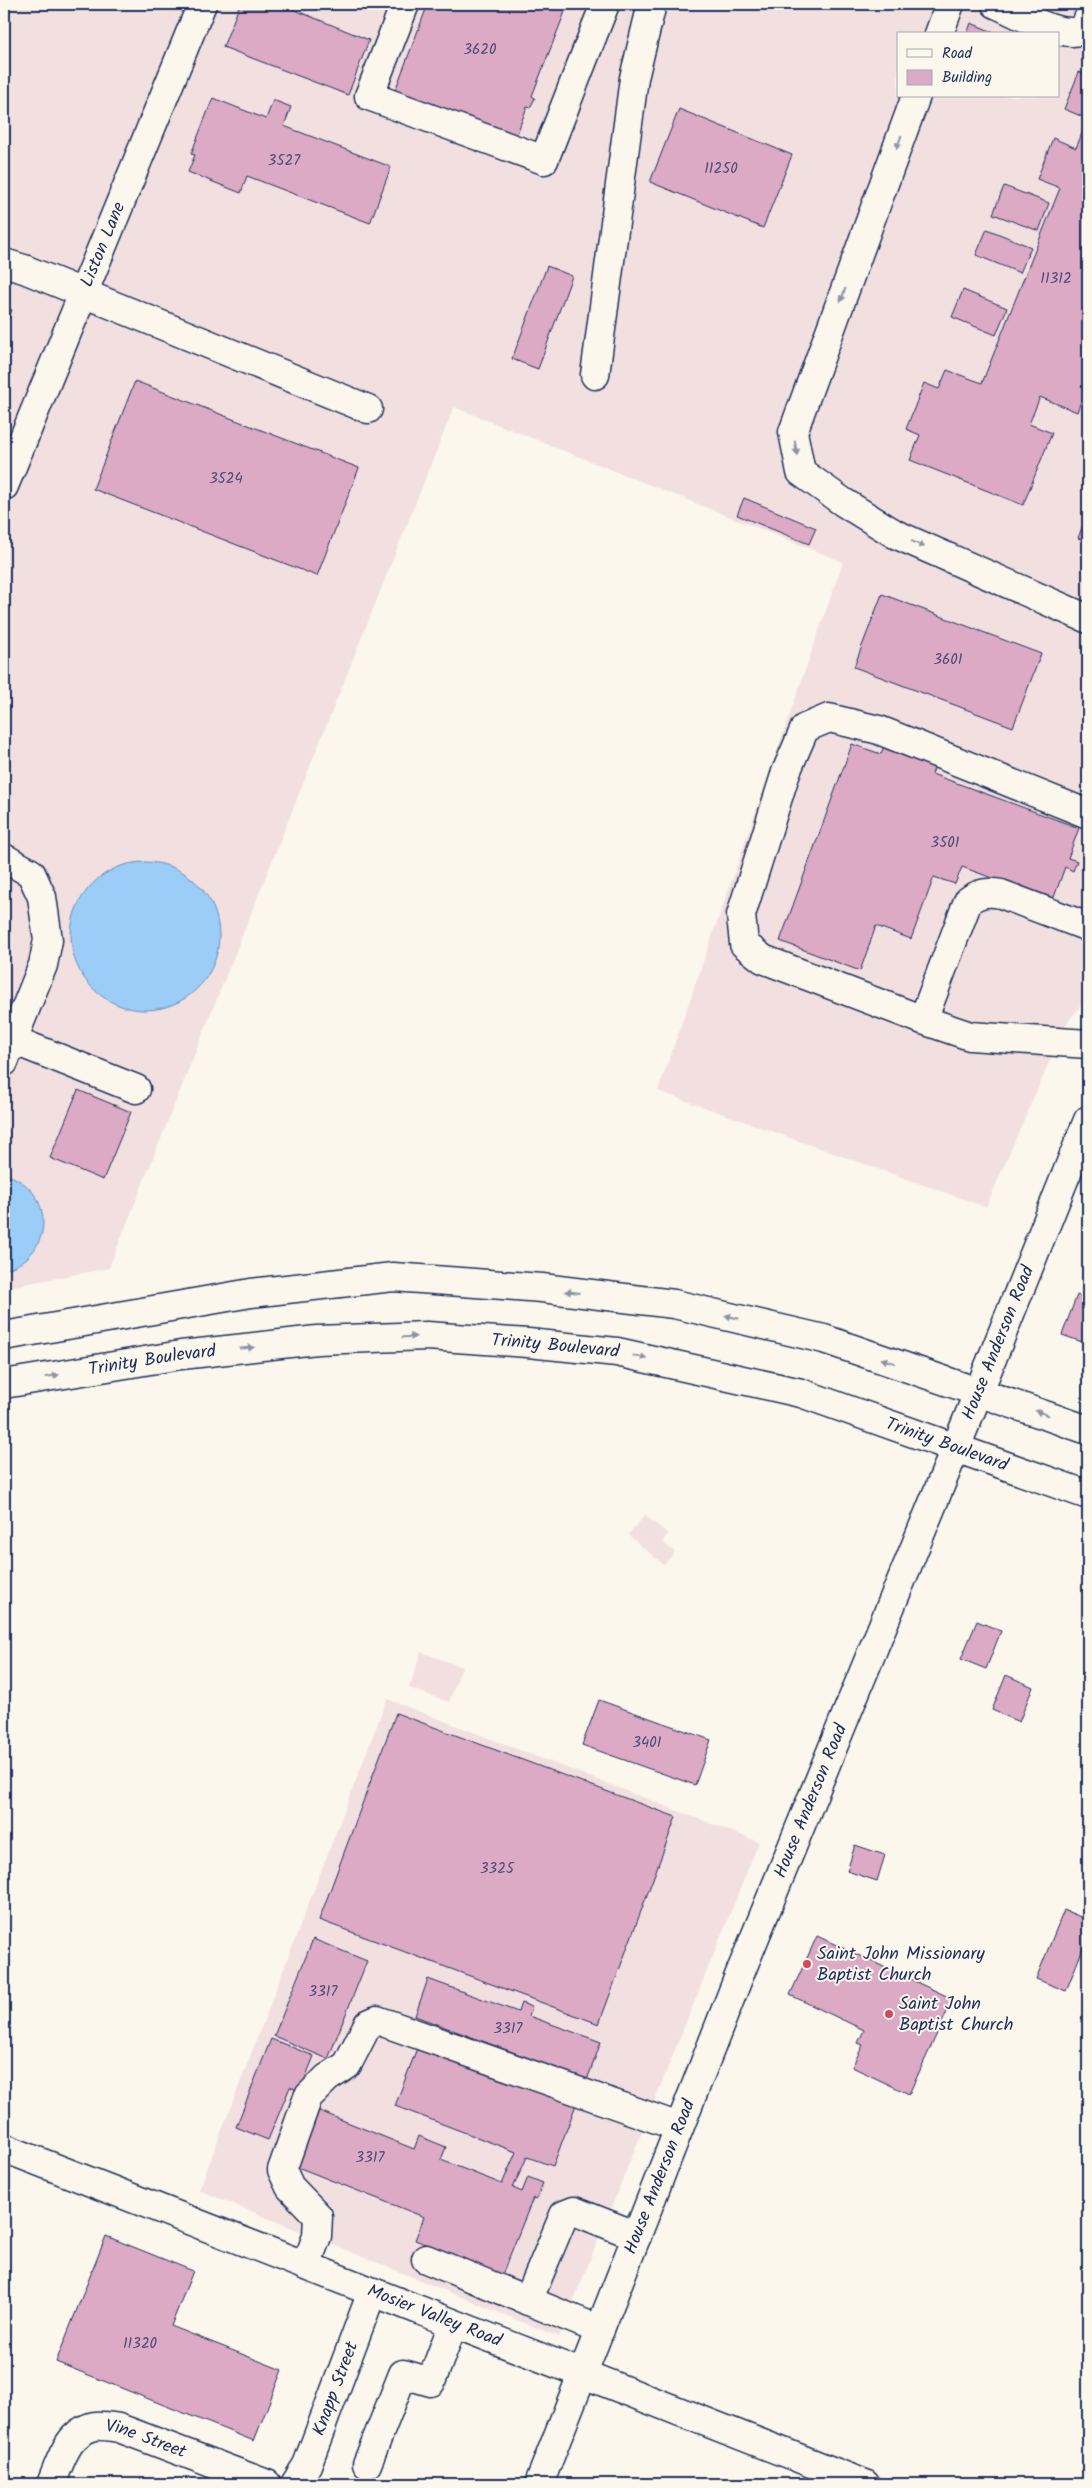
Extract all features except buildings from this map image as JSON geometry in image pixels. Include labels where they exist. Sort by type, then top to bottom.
[{"type":"street","name":"Liston Lane","points":[[4,486],[202,4]]},
{"type":"street","points":[[396,6],[369,96],[544,160],[606,4]]},
{"type":"street","points":[[595,375],[634,78],[652,4]]},
{"type":"street","points":[[940,32],[950,4]]},
{"type":"street","points":[[996,4],[1056,31],[1074,33],[1084,30],[1088,19]]},
{"type":"street","points":[[915,98],[793,432],[801,472],[843,502],[895,534],[1088,619]]},
{"type":"street","points":[[4,263],[24,269],[368,409]]},
{"type":"street","points":[[1088,814],[879,730],[829,718],[805,728],[786,772],[741,915],[744,944],[763,959],[923,1020],[970,1036],[1088,1044]]},
{"type":"street","points":[[4,858],[31,873],[42,897],[48,940],[43,965],[8,1051],[136,1089]]},
{"type":"street","points":[[923,1020],[968,901],[977,894],[993,892],[1001,894],[1088,924]]},
{"type":"street","name":"House Anderson Road","points":[[538,2484],[738,1976],[979,1391],[1088,1120]]},
{"type":"street","points":[[4,1336],[251,1293],[393,1277],[542,1288],[674,1304],[824,1339],[1088,1430]]},
{"type":"street","name":"Trinity Boulevard","points":[[4,1384],[181,1355],[317,1340],[428,1336],[519,1342],[617,1352],[801,1393],[1088,1494]]},
{"type":"street","points":[[306,2266],[317,2236],[318,2216],[290,2188],[282,2170],[308,2097],[327,2078],[347,2065],[368,2024],[377,2020],[679,2127]]},
{"type":"street","name":"Mosier Valley Road","points":[[4,2148],[582,2375],[866,2484]]},
{"type":"street","points":[[528,2300],[564,2215],[574,2211],[637,2236]]},
{"type":"street","points":[[426,2259],[600,2330]]},
{"type":"street","name":"Knapp Street","points":[[295,2484],[307,2465],[372,2292]]},
{"type":"street","points":[[367,2464],[402,2374],[431,2382],[453,2324]]},
{"type":"street","name":"Vine Street","points":[[51,2484],[68,2444],[78,2433],[96,2426],[119,2428],[267,2484]]},
{"type":"shaded area","points":[[4,4],[1088,4],[1088,989],[1084,1001],[1065,1026],[986,1207],[658,1091],[843,562],[454,407],[109,1268],[4,1288]]},
{"type":"shaded area","points":[[645,1515],[668,1534],[662,1542],[675,1552],[664,1565],[628,1535]]},
{"type":"shaded area","points":[[421,1652],[462,1667],[449,1702],[409,1688]]},
{"type":"shaded area","points":[[387,1699],[759,1842],[559,2337],[199,2190]]},
{"type":"water","points":[[145,862],[173,868],[197,884],[213,908],[219,936],[213,964],[197,988],[173,1004],[145,1010],[117,1004],[93,988],[77,964],[71,936],[77,908],[93,884],[117,868]]},
{"type":"water","points":[[4,1174],[21,1182],[33,1193],[41,1207],[43,1222],[41,1237],[33,1251],[21,1262],[4,1270]]},
{"type":"place","name":"Saint John Missionary Baptist Church","points":[[807,1964]]},
{"type":"place","name":"Saint John Baptist Church","points":[[889,2014]]}]
